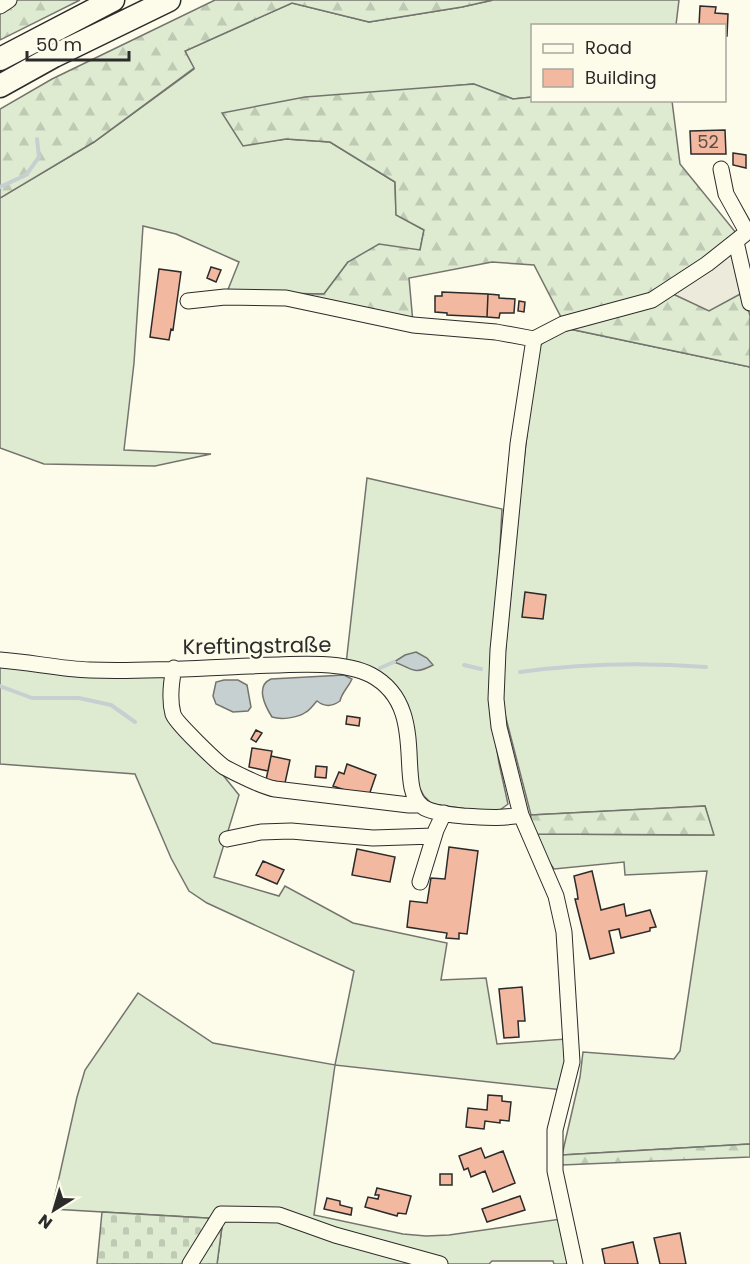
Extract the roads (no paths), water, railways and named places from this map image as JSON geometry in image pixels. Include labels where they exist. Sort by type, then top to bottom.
[{"type":"highway","points":[[0,59],[113,0]]},
{"type":"highway","points":[[0,86],[54,56],[169,0]]},
{"type":"street","points":[[0,6],[9,0]]},
{"type":"street","points":[[721,169],[726,194],[744,235],[750,303]]},
{"type":"street","points":[[188,301],[225,297],[286,298],[413,326],[496,332],[534,339],[563,324],[652,300],[707,264],[744,235]]},
{"type":"street","points":[[534,339],[516,454],[498,650],[496,699],[499,727],[521,815],[556,896],[564,932],[572,1062],[555,1130],[555,1171],[575,1264]]},
{"type":"street","name":"Kreftingstraße","points":[[0,660],[90,670],[290,664],[348,666],[368,673],[381,681],[395,696],[405,715],[413,796],[421,805]]},
{"type":"street","points":[[174,668],[171,699],[176,720],[222,765],[266,787],[421,805],[444,813],[501,819],[521,815]]},
{"type":"street","points":[[420,882],[434,836],[444,813]]},
{"type":"street","points":[[227,839],[261,832],[291,831],[373,838],[434,836]]},
{"type":"street","points":[[190,1264],[221,1214],[238,1213],[279,1215],[335,1236],[440,1264]]},
{"type":"waterway","points":[[0,187],[26,175],[39,157],[37,139]]},
{"type":"waterway","points":[[380,668],[394,662]]},
{"type":"waterway","points":[[520,672],[613,664],[706,667]]},
{"type":"waterway","points":[[464,665],[481,669]]},
{"type":"waterway","points":[[0,686],[32,698],[79,698],[111,705],[135,722]]}]
